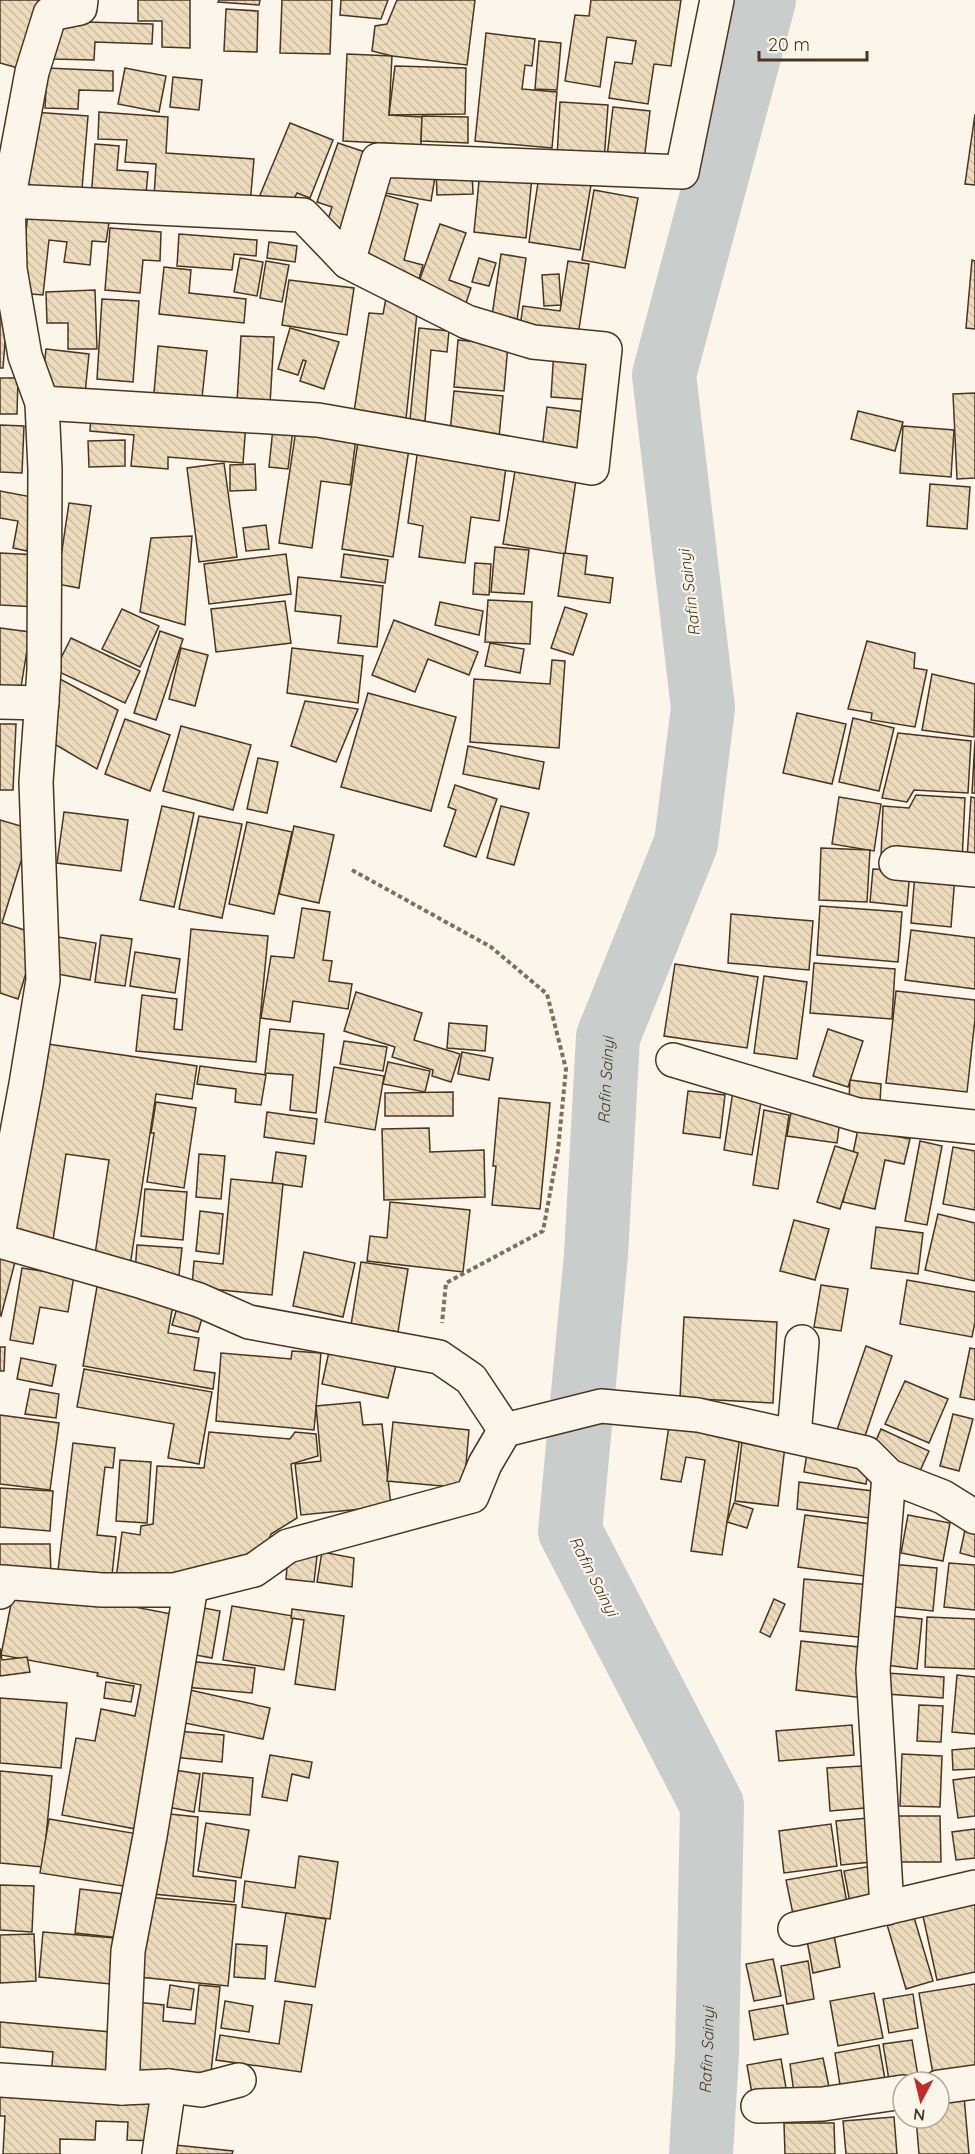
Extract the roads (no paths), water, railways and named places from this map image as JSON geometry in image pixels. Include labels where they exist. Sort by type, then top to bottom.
[{"type":"street","points":[[0,1224],[43,980],[36,782],[42,703],[45,470],[42,403],[25,356],[10,269],[8,201],[32,72],[50,14],[80,8],[81,0]]},
{"type":"street","points":[[348,262],[378,160],[682,172],[717,0]]},
{"type":"street","points":[[8,201],[303,215],[348,262],[467,322],[533,342],[605,349],[592,468],[318,420],[42,403]]},
{"type":"street","points":[[0,702],[42,703]]},
{"type":"street","points":[[896,863],[975,870]]},
{"type":"street","points":[[673,1060],[858,1115],[975,1127]]},
{"type":"street","points":[[0,1241],[199,1300],[249,1322],[439,1357],[471,1379],[505,1430]]},
{"type":"street","points":[[794,1436],[802,1342]]},
{"type":"street","points":[[0,1592],[2,1582],[102,1590],[174,1590],[254,1570],[288,1546],[472,1496],[485,1464],[505,1430],[601,1406],[699,1415],[866,1453],[889,1476],[943,1497],[975,1517]]},
{"type":"street","points":[[887,1908],[873,1670],[889,1476]]},
{"type":"street","points":[[122,2088],[128,1951],[150,1836],[191,1586]]},
{"type":"street","points":[[795,1929],[975,1887]]},
{"type":"street","points":[[0,2080],[122,2088],[169,2086],[201,2090],[239,2080]]},
{"type":"street","points":[[951,2085],[975,2082]]},
{"type":"street","points":[[159,2154],[169,2086]]},
{"type":"street","points":[[758,2106],[823,2104],[891,2094]]},
{"type":"waterway","name":"Rafin Sainyi","points":[[701,2154],[707,2054],[712,1805],[570,1531],[596,1255],[608,1037],[686,843],[703,708],[664,375],[764,0]]}]
